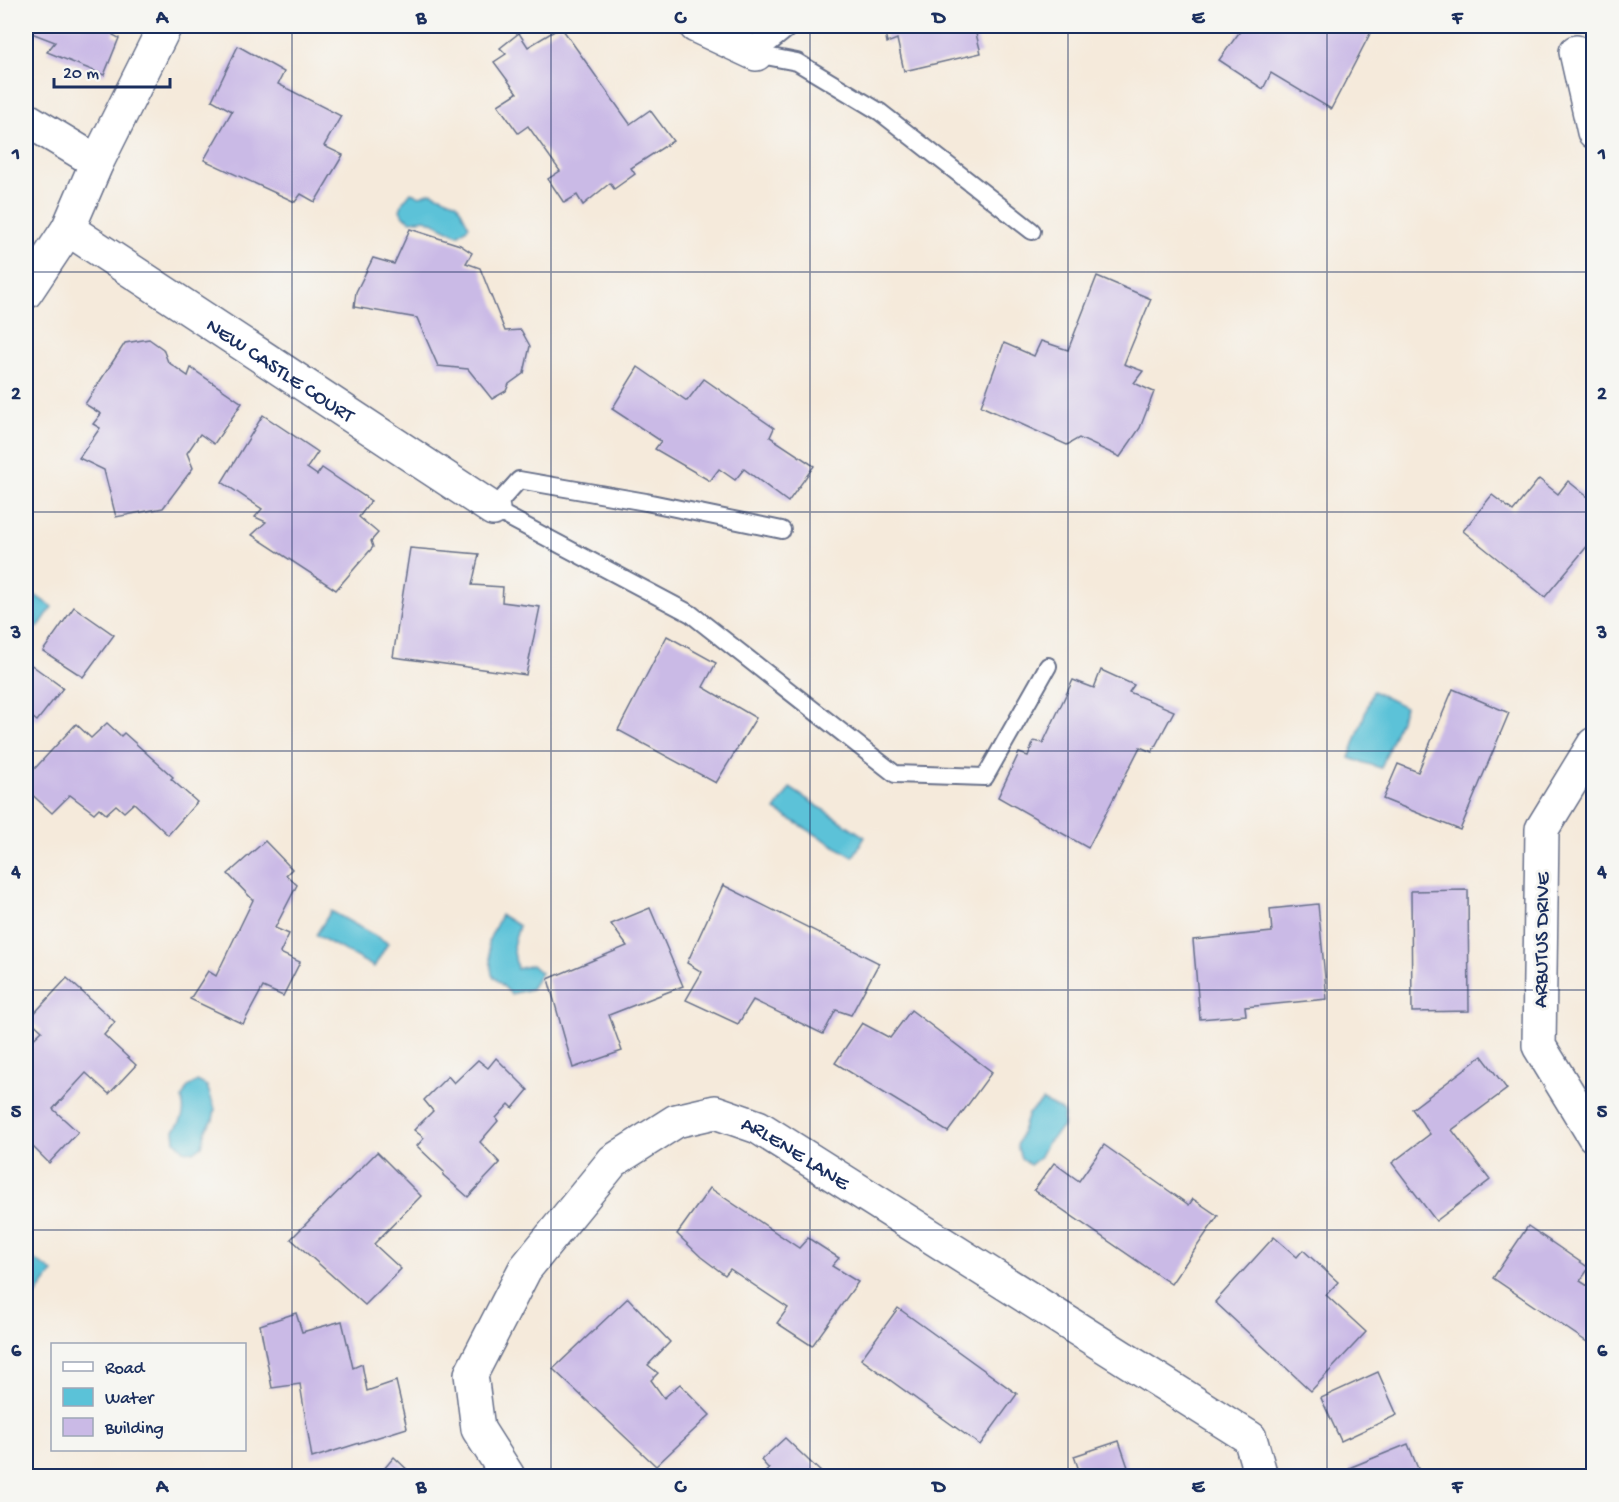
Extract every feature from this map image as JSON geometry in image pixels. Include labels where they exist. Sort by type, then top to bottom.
[{"type":"street","points":[[26,292],[68,229],[97,162],[165,26]]},
{"type":"street","points":[[696,26],[761,40]]},
{"type":"street","points":[[1576,52],[1593,132]]},
{"type":"street","points":[[26,119],[97,162]]},
{"type":"street","name":"NEW CASTLE COURT","points":[[68,229],[493,509]]},
{"type":"street","name":"ARBUTUS DRIVE","points":[[1593,744],[1542,829],[1539,1046],[1593,1136]]},
{"type":"street","name":"ARLENE LANE","points":[[508,1476],[478,1429],[471,1374],[525,1269],[613,1161],[676,1121],[715,1112],[758,1127],[1250,1438],[1261,1476]]},
{"type":"lane","points":[[761,40],[791,26]]},
{"type":"lane","points":[[761,40],[880,112],[1032,231]]},
{"type":"lane","points":[[782,530],[646,502],[519,480],[493,509],[690,614],[895,774],[985,777],[1048,666]]},
{"type":"water","points":[[411,192],[420,196],[431,192],[457,203],[469,226],[458,235],[426,219],[411,221],[403,216],[400,210]]},
{"type":"water","points":[[26,589],[52,607],[38,628],[26,620]]},
{"type":"water","points":[[1373,691],[1405,707],[1381,768],[1349,758]]},
{"type":"water","points":[[790,788],[865,837],[853,857],[775,810]]},
{"type":"water","points":[[331,911],[388,943],[374,967],[316,935]]},
{"type":"water","points":[[501,915],[519,926],[513,946],[517,969],[532,965],[541,973],[531,989],[511,994],[492,975],[488,942]]},
{"type":"water","points":[[197,1081],[207,1086],[215,1109],[213,1120],[206,1129],[202,1146],[194,1152],[184,1150],[175,1141],[174,1130],[183,1115],[182,1098],[187,1088]]},
{"type":"water","points":[[1043,1101],[1064,1112],[1063,1127],[1047,1143],[1039,1158],[1030,1165],[1021,1158],[1017,1146],[1028,1114]]},
{"type":"water","points":[[32,1258],[53,1272],[26,1309],[26,1267]]},
{"type":"building","points":[[26,26],[117,26],[113,35],[119,38],[104,75],[47,52],[55,42],[29,32],[26,40]]},
{"type":"building","points":[[884,26],[974,26],[981,53],[904,71],[897,39],[887,43]]},
{"type":"building","points":[[1244,26],[1374,26],[1331,109],[1271,73],[1263,89],[1219,60]]},
{"type":"building","points":[[561,27],[630,124],[650,110],[673,141],[631,168],[635,174],[614,189],[610,183],[583,205],[577,195],[564,203],[548,179],[560,171],[528,126],[518,133],[498,105],[517,93],[494,62],[506,54],[500,48],[519,33],[528,47]]},
{"type":"building","points":[[238,46],[284,72],[278,84],[341,116],[324,146],[343,155],[315,202],[301,194],[295,202],[204,160],[232,111],[212,100]]},
{"type":"building","points":[[410,229],[460,245],[472,253],[466,263],[480,268],[505,331],[521,330],[530,346],[524,373],[509,384],[506,391],[492,399],[468,369],[438,366],[417,318],[354,307],[356,292],[373,258],[394,264]]},
{"type":"building","points":[[1097,276],[1151,299],[1124,364],[1143,371],[1134,383],[1154,392],[1140,428],[1120,457],[1079,438],[1067,445],[981,406],[1004,343],[1034,356],[1041,341],[1068,350]]},
{"type":"building","points":[[149,339],[163,349],[168,362],[188,376],[191,368],[242,403],[214,444],[200,434],[187,453],[193,468],[163,508],[116,517],[104,470],[79,458],[100,428],[93,424],[101,414],[85,404],[125,343]]},
{"type":"building","points":[[638,367],[687,401],[704,379],[774,428],[770,437],[814,466],[788,502],[744,469],[735,480],[719,469],[710,481],[655,449],[661,441],[612,409]]},
{"type":"building","points":[[263,415],[318,452],[307,468],[317,475],[322,468],[371,501],[359,517],[378,533],[371,541],[373,547],[336,590],[252,535],[266,522],[255,517],[262,509],[222,482]]},
{"type":"building","points":[[1539,479],[1558,494],[1568,481],[1594,502],[1594,538],[1545,597],[1463,531],[1492,495],[1513,511]]},
{"type":"building","points":[[410,548],[479,554],[472,585],[503,587],[502,602],[540,607],[526,675],[393,657]]},
{"type":"building","points":[[74,607],[114,635],[83,677],[43,651]]},
{"type":"building","points":[[667,636],[716,663],[703,687],[756,718],[716,783],[618,730]]},
{"type":"building","points":[[26,661],[63,688],[37,721],[28,714],[26,716]]},
{"type":"building","points":[[1101,670],[1134,685],[1129,692],[1174,711],[1152,752],[1140,747],[1088,848],[998,797],[1019,753],[1028,756],[1034,741],[1043,743],[1073,680],[1094,688]]},
{"type":"building","points":[[1453,689],[1509,713],[1460,830],[1383,799],[1398,764],[1418,772]]},
{"type":"building","points":[[107,723],[121,736],[124,733],[197,802],[168,835],[134,803],[124,812],[116,805],[106,814],[99,808],[94,813],[70,795],[52,813],[26,789],[26,778],[76,724],[91,738]]},
{"type":"building","points":[[265,841],[292,869],[286,875],[297,885],[275,928],[289,934],[280,953],[300,962],[283,996],[263,987],[243,1024],[190,999],[208,971],[216,976],[253,900],[228,874]]},
{"type":"building","points":[[723,885],[879,963],[851,1015],[836,1010],[823,1034],[753,1000],[738,1024],[686,1000],[702,972],[687,963]]},
{"type":"building","points":[[1468,890],[1469,1011],[1412,1012],[1411,891]]},
{"type":"building","points":[[1318,904],[1327,999],[1245,1007],[1246,1015],[1200,1019],[1193,940],[1272,932],[1270,909]]},
{"type":"building","points":[[650,908],[683,986],[609,1015],[622,1051],[573,1068],[548,979],[627,946],[611,924]]},
{"type":"building","points":[[67,978],[115,1022],[104,1035],[136,1065],[109,1094],[86,1073],[53,1109],[78,1132],[49,1163],[26,1140],[26,1046],[42,1031],[29,1019]]},
{"type":"building","points":[[911,1010],[992,1072],[948,1132],[835,1063],[862,1023],[890,1038]]},
{"type":"building","points":[[1482,1056],[1507,1089],[1452,1130],[1490,1180],[1436,1221],[1392,1163],[1430,1134],[1412,1109]]},
{"type":"building","points":[[496,1058],[528,1090],[513,1108],[509,1104],[496,1118],[498,1121],[480,1142],[500,1163],[468,1197],[443,1175],[444,1172],[417,1146],[424,1138],[414,1130],[433,1111],[424,1100],[448,1076],[454,1083],[478,1060],[488,1068]]},
{"type":"building","points":[[1104,1145],[1189,1205],[1193,1199],[1218,1216],[1171,1284],[1034,1190],[1054,1163],[1079,1181]]},
{"type":"building","points":[[377,1152],[421,1196],[374,1244],[401,1269],[365,1305],[291,1239]]},
{"type":"building","points":[[710,1188],[799,1248],[808,1238],[839,1258],[832,1266],[858,1282],[812,1346],[777,1323],[788,1308],[730,1269],[725,1275],[701,1257],[677,1234]]},
{"type":"building","points":[[1528,1226],[1589,1268],[1580,1281],[1594,1290],[1594,1338],[1590,1344],[1493,1278]]},
{"type":"building","points":[[1274,1237],[1297,1257],[1303,1250],[1338,1282],[1326,1295],[1366,1332],[1311,1391],[1215,1302]]},
{"type":"building","points":[[628,1298],[670,1342],[648,1365],[658,1373],[651,1380],[664,1398],[680,1384],[710,1415],[656,1466],[553,1369]]},
{"type":"building","points":[[898,1308],[1017,1394],[980,1445],[861,1359]]},
{"type":"building","points":[[296,1313],[302,1332],[342,1321],[353,1368],[362,1364],[367,1391],[396,1381],[407,1428],[312,1458],[300,1384],[272,1388],[260,1325]]},
{"type":"building","points":[[1378,1372],[1397,1415],[1341,1441],[1321,1398]]},
{"type":"building","points":[[785,1438],[825,1476],[761,1476],[769,1469],[761,1460]]},
{"type":"building","points":[[1119,1441],[1131,1476],[1081,1476],[1074,1456]]},
{"type":"building","points":[[1408,1444],[1421,1476],[1353,1476],[1349,1468]]},
{"type":"building","points":[[394,1457],[414,1476],[378,1476]]}]
